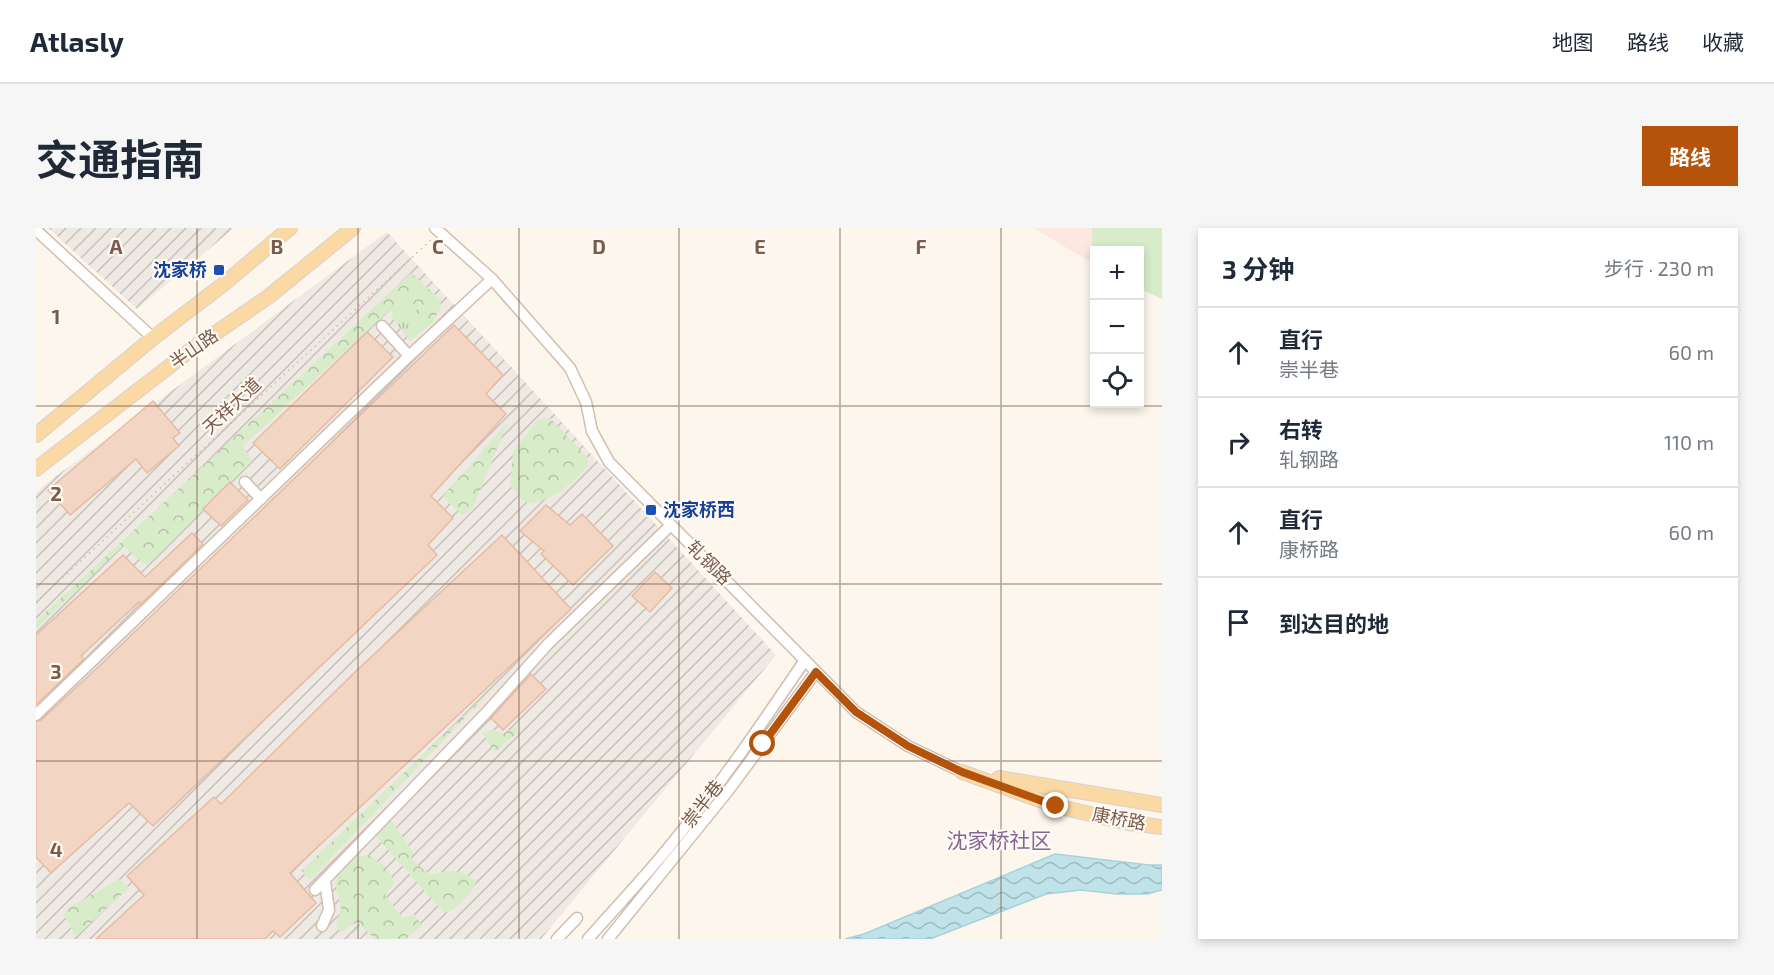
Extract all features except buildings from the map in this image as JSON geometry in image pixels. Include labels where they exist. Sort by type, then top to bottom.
[{"type":"main road","name":"半山路","points":[[36,435],[290,228]]},
{"type":"main road","name":"半山路","points":[[36,469],[188,352],[268,297],[353,228]]},
{"type":"main road","name":"康桥路","points":[[962,772],[1162,805]]},
{"type":"main road","name":"康桥路","points":[[962,772],[1056,806],[1128,823],[1162,827]]},
{"type":"street","points":[[36,230],[153,338]]},
{"type":"street","name":"轧钢路","points":[[437,230],[492,279],[570,368],[586,402],[592,431],[609,462],[856,712],[908,746],[962,772]]},
{"type":"street","points":[[36,715],[492,279]]},
{"type":"street","points":[[382,326],[409,356]]},
{"type":"street","points":[[245,482],[261,499]]},
{"type":"street","points":[[315,890],[485,714],[549,643],[671,525]]},
{"type":"street","name":"崇半巷","points":[[588,939],[672,845],[754,736],[805,660]]},
{"type":"street","name":"崇半巷","points":[[608,939],[728,791],[816,672]]},
{"type":"street","points":[[322,926],[329,910],[325,881]]},
{"type":"street","points":[[557,939],[577,918]]},
{"type":"path","name":"天祥大道","points":[[36,602],[437,230]]},
{"type":"shaded area","points":[[48,228],[234,228],[137,309]]},
{"type":"shaded area","points":[[1092,228],[1090,262],[1035,229]]},
{"type":"shaded area","points":[[387,232],[776,655],[541,939],[36,939],[36,494],[44,485]]},
{"type":"green space","points":[[1092,228],[1162,228],[1162,299],[1144,291],[1144,246],[1092,246]]},
{"type":"green space","points":[[411,273],[441,300],[440,309],[432,323],[406,299],[391,309],[243,446],[252,461],[156,557],[146,565],[123,546],[36,629],[36,621]]},
{"type":"green space","points":[[406,299],[432,323],[410,341],[393,319],[391,309]]},
{"type":"green space","points":[[550,418],[587,457],[588,466],[576,479],[552,496],[526,503],[510,486],[513,452],[537,420]]},
{"type":"green space","points":[[508,422],[472,510],[462,515],[443,496]]},
{"type":"green space","points":[[498,683],[313,877],[309,879],[301,871]]},
{"type":"green space","points":[[518,725],[518,732],[495,752],[483,734],[492,729],[502,734]]},
{"type":"green space","points":[[391,820],[413,852],[411,859],[430,875],[455,871],[466,874],[476,882],[471,892],[459,905],[444,913],[375,835]]},
{"type":"green space","points":[[369,855],[388,869],[394,883],[385,896],[403,918],[414,914],[422,926],[406,939],[375,939],[357,922],[340,933],[336,924],[341,909],[335,882],[354,857]]},
{"type":"green space","points":[[120,879],[129,888],[79,934],[74,934],[64,915],[68,908]]},
{"type":"water","points":[[1055,854],[1162,865],[1162,890],[1147,894],[1117,894],[1081,890],[1046,894],[930,939],[845,939],[864,934]]},
{"type":"place","name":"沈家桥","points":[[219,270]]},
{"type":"place","name":"沈家桥西","points":[[651,510]]},
{"type":"district","name":"沈家桥社区","points":[[999,841]]},
{"type":"route","points":[[763,744],[816,672],[856,712],[908,746],[962,772],[1056,806]]}]
